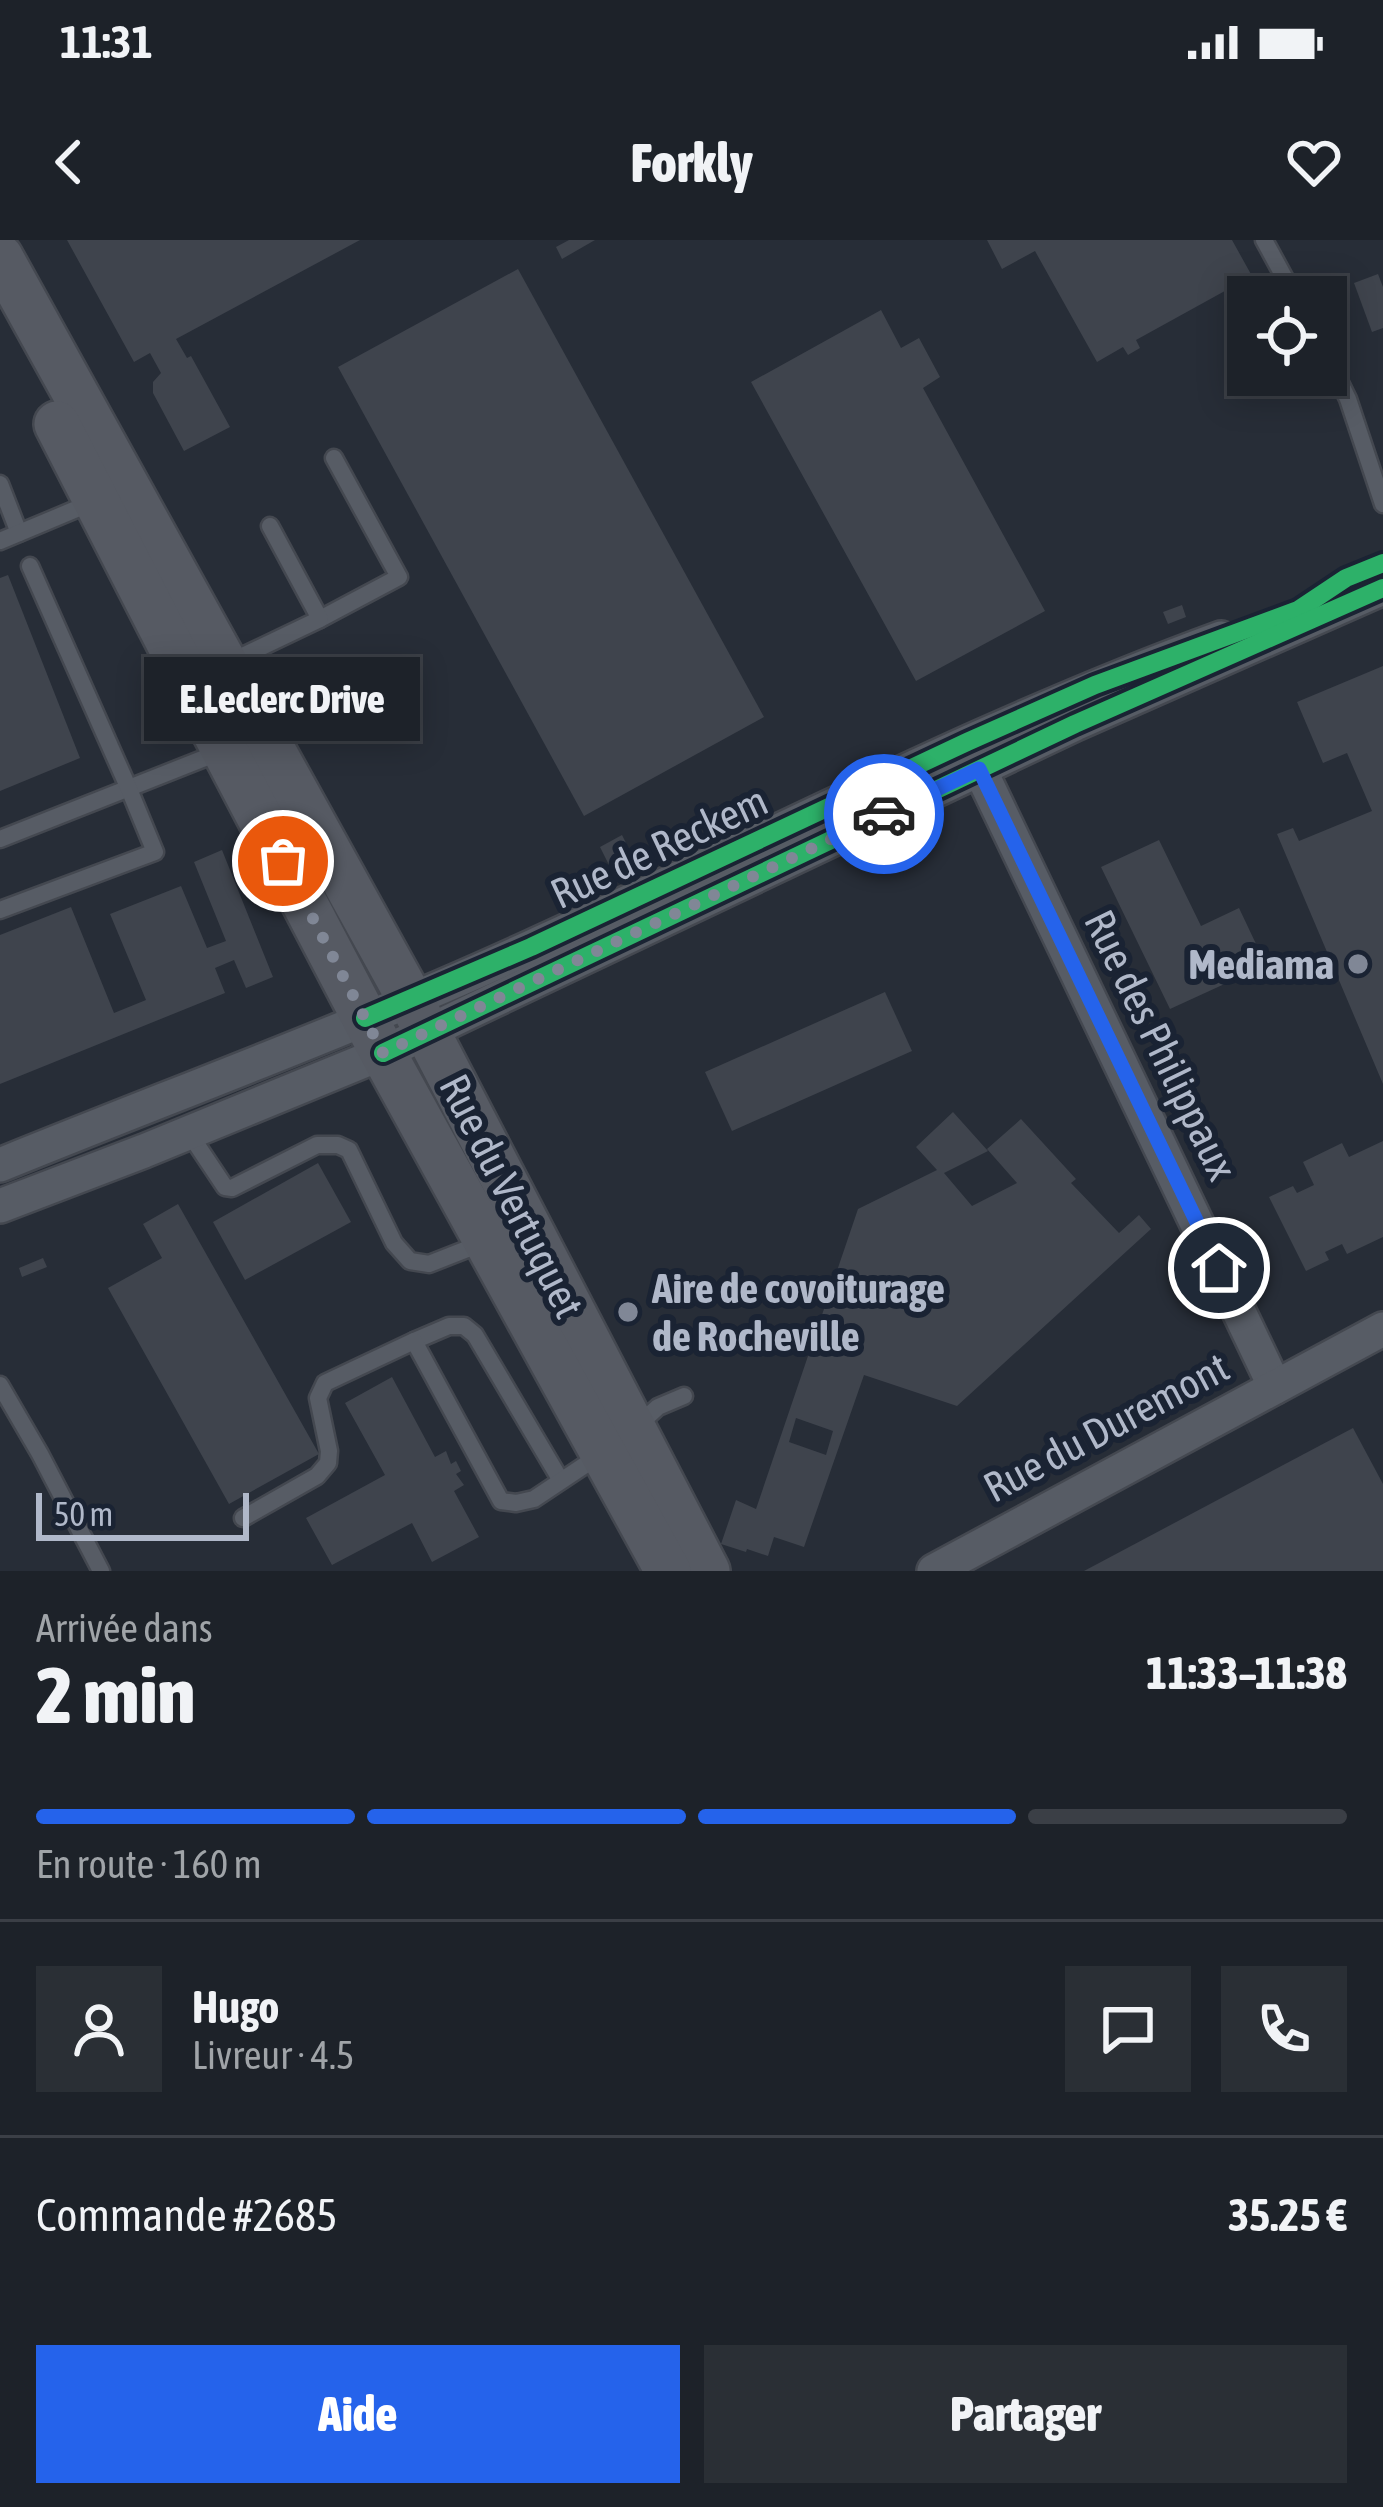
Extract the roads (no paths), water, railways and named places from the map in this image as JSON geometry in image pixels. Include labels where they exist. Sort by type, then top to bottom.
[{"type":"street","name":"Rue du Vertuquet","points":[[0,257],[112,493],[244,741],[418,1015],[507,1232]]},
{"type":"street","name":"Rue du Vertuquet","points":[[0,315],[112,493]]},
{"type":"street","name":"Rue de Reckem","points":[[973,755],[1095,685],[1383,579]]},
{"type":"street","name":"Rue de Reckem","points":[[0,1206],[189,1133],[418,1015],[531,947],[973,755],[1383,588]]},
{"type":"street","name":"Rue du Vertuquet","points":[[244,741],[374,1035],[507,1232],[619,1440],[707,1571]]},
{"type":"street","name":"Rue des Philippaux","points":[[973,755],[1275,1387]]},
{"type":"street","name":"Rue de Reckem","points":[[0,1165],[285,1053],[374,1035]]},
{"type":"street","name":"Rue du Duremont","points":[[934,1571],[1383,1329]]},
{"type":"street","name":"Rue du Vertuquet","points":[[619,1440],[668,1571]]},
{"type":"lane","points":[[1264,240],[1284,276]]},
{"type":"lane","points":[[1347,396],[1383,504]]},
{"type":"lane","points":[[207,673],[399,577],[334,458]]},
{"type":"lane","points":[[0,484],[19,533]]},
{"type":"lane","points":[[0,542],[112,493]]},
{"type":"lane","points":[[270,526],[320,619]]},
{"type":"lane","points":[[0,910],[155,852],[30,566]]},
{"type":"lane","points":[[0,838],[244,741]]},
{"type":"lane","points":[[189,1133],[225,1187],[232,1189],[317,1144],[338,1144],[349,1150],[394,1243],[410,1261],[429,1264],[507,1232]]},
{"type":"lane","points":[[243,1519],[317,1476],[328,1463],[318,1398],[325,1383],[449,1326],[464,1326],[475,1335],[560,1479]]},
{"type":"lane","points":[[414,1341],[501,1501],[534,1499],[658,1407],[684,1396]]},
{"type":"lane","points":[[0,1384],[101,1571]]},
{"type":"place","name":"E.Leclerc Drive","points":[[283,861]]},
{"type":"place","name":"Mediama","points":[[1358,964]]},
{"type":"place","name":"Aire de covoiturage de Rocheville","points":[[628,1312]]}]
